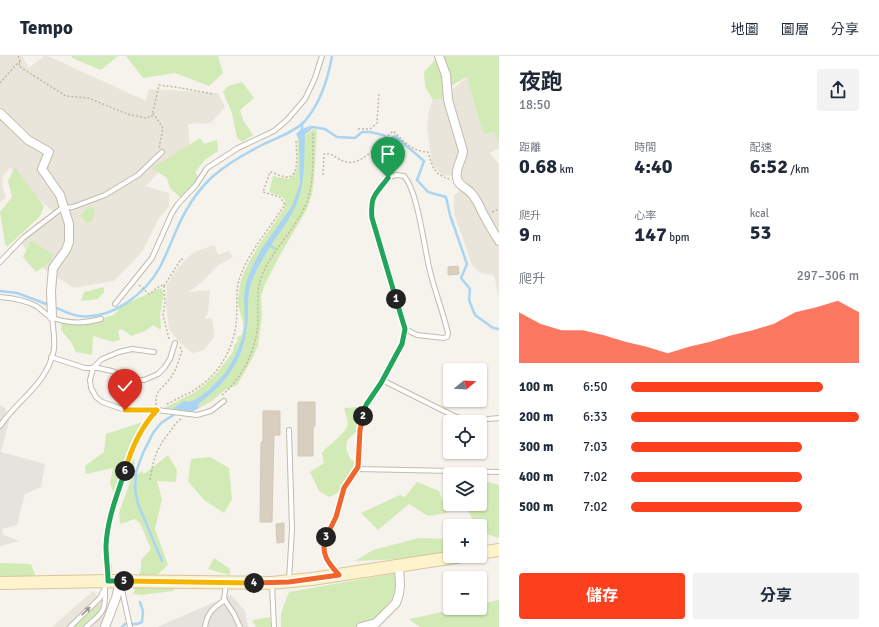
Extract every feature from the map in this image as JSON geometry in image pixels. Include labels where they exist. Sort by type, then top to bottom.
[{"type":"main road","points":[[487,552],[499,550]]},
{"type":"main road","points":[[0,583],[106,585],[120,581],[271,583],[289,582],[443,559]]},
{"type":"street","points":[[439,56],[446,75],[448,100],[463,151],[456,171],[458,182],[471,193],[478,202],[499,241]]},
{"type":"street","points":[[0,113],[28,140],[49,152],[42,169],[60,195],[61,201],[65,208],[69,224],[69,242],[66,250],[53,268],[51,291],[52,315]]},
{"type":"street","points":[[361,627],[376,622],[396,603],[400,586],[399,566]]},
{"type":"street","points":[[105,627],[116,598],[120,581]]},
{"type":"lane","points":[[115,304],[152,258],[172,213],[178,204],[196,185],[207,168],[238,148],[274,131],[287,120],[305,99],[315,78],[322,56]]},
{"type":"lane","points":[[0,262],[23,238],[62,208],[73,206],[105,195],[138,175],[161,153]]},
{"type":"lane","points":[[339,575],[328,562],[323,545],[336,517],[344,488],[357,469],[360,430],[366,405],[402,344],[405,329],[372,218],[371,205],[374,196],[388,178],[396,175],[404,176],[410,182],[430,271],[448,333],[447,337],[444,338],[417,335],[405,329]]},
{"type":"lane","points":[[0,297],[22,300],[35,305],[49,316],[52,315],[68,322],[82,323],[101,319]]},
{"type":"lane","points":[[0,426],[17,404],[32,391],[48,367],[54,349],[52,315]]},
{"type":"lane","points":[[51,358],[85,368],[112,371],[134,380],[144,380],[158,374],[164,368],[170,359],[175,343]]},
{"type":"lane","points":[[154,352],[132,349],[119,352],[102,359],[93,368],[90,380],[91,388],[96,397],[102,402],[125,410],[157,410],[197,415],[211,411],[224,401]]},
{"type":"lane","points":[[382,380],[452,416],[468,421],[499,418]]},
{"type":"lane","points":[[289,430],[292,528],[289,582]]},
{"type":"lane","points":[[86,627],[103,611],[105,606],[106,585],[109,571],[106,547],[110,517],[127,462],[139,436]]},
{"type":"lane","points":[[357,469],[499,472]]},
{"type":"lane","points":[[120,581],[130,627]]},
{"type":"lane","points":[[226,582],[225,600],[240,627]]},
{"type":"lane","points":[[271,583],[274,627]]},
{"type":"lane","points":[[70,627],[102,595],[106,585]]},
{"type":"lane","points":[[205,627],[209,612],[225,600]]},
{"type":"path","points":[[18,56],[20,66],[23,69],[66,96],[88,98],[127,114],[146,118],[152,116],[159,85],[213,94]]},
{"type":"path","points":[[0,83],[20,61]]},
{"type":"path","points":[[358,129],[370,129],[377,123],[379,93]]},
{"type":"path","points":[[153,113],[163,128],[159,146],[161,153]]},
{"type":"path","points":[[323,174],[324,154],[328,153],[347,162],[357,162],[364,158],[393,131],[419,152],[428,152],[435,170],[440,176],[458,182]]},
{"type":"path","points":[[220,397],[240,375],[249,358],[258,324],[258,288],[263,274],[308,200],[313,160],[312,133]]},
{"type":"path","points":[[139,436],[157,410],[201,385],[216,371],[225,358],[233,339],[236,324],[237,291],[243,270],[249,258],[284,206],[284,203],[280,197],[263,192],[270,172],[288,177],[294,173],[296,168],[296,140]]},
{"type":"path","points":[[157,410],[157,394],[168,381],[178,364],[182,350],[175,343],[171,345],[163,315],[165,303],[164,286],[181,259],[185,260]]},
{"type":"path","points":[[135,280],[149,294],[160,286],[164,286]]},
{"type":"path","points":[[150,480],[156,452],[176,422],[182,419]]},
{"type":"shaded area","points":[[0,56],[22,56],[29,68],[44,56],[48,56],[146,101],[149,89],[218,93],[225,107],[211,123],[188,124],[190,150],[165,165],[146,186],[169,193],[169,207],[159,218],[142,252],[114,281],[74,288],[41,267],[20,242],[56,214],[20,182],[10,167],[3,176],[2,184],[6,198],[0,202]]},
{"type":"shaded area","points":[[467,77],[483,134],[495,132],[499,144],[499,148],[490,153],[499,164],[499,298],[494,275],[480,273],[472,265],[454,213],[454,195],[459,192],[455,175],[442,176],[432,163],[427,129],[429,110],[433,100],[442,98]]},
{"type":"shaded area","points":[[214,245],[218,255],[229,251],[233,257],[217,266],[203,281],[189,292],[210,290],[208,313],[204,319],[211,318],[214,337],[204,350],[193,353],[180,343],[169,329],[166,304],[167,284],[178,267],[194,252]]},
{"type":"shaded area","points":[[0,405],[5,408],[9,421],[1,452],[45,464],[41,487],[25,494],[17,525],[2,529],[4,535],[19,541],[0,546]]},
{"type":"shaded area","points":[[93,591],[110,610],[103,627],[52,627]]},
{"type":"shaded area","points":[[231,595],[245,611],[248,627],[157,627]]},
{"type":"green space","points":[[72,56],[118,56],[101,70],[72,58]]},
{"type":"green space","points":[[126,56],[218,56],[223,73],[209,86],[175,73],[143,78]]},
{"type":"green space","points":[[439,56],[499,56],[499,144],[494,132],[483,134],[467,77],[447,88],[442,98],[433,100],[425,86],[424,72]]},
{"type":"green space","points":[[242,82],[254,98],[240,110],[243,120],[253,135],[242,142],[237,138],[232,113],[223,92],[228,86]]},
{"type":"green space","points":[[313,129],[317,130],[312,194],[307,209],[265,284],[261,296],[262,316],[258,346],[252,359],[237,385],[225,390],[212,401],[199,408],[198,404],[170,409],[167,411],[162,409],[195,392],[204,385],[216,374],[233,352],[234,345],[238,341],[237,337],[242,335],[243,330],[243,321],[238,306],[238,296],[241,282],[250,260],[284,209],[285,200],[281,196],[269,192],[273,176],[288,179],[293,175],[296,171],[298,160],[298,135],[306,135]]},
{"type":"green space","points":[[200,138],[204,144],[217,140],[218,151],[206,159],[195,172],[201,183],[184,201],[170,188],[167,178],[152,168]]},
{"type":"green space","points":[[15,167],[44,206],[40,216],[7,247],[0,212],[12,197],[8,181]]},
{"type":"green space","points":[[88,206],[95,209],[92,222],[86,223],[81,216]]},
{"type":"green space","points":[[31,240],[53,255],[51,261],[36,272],[23,257]]},
{"type":"green space","points":[[104,287],[104,292],[98,299],[81,301],[84,292]]},
{"type":"green space","points":[[161,288],[164,294],[160,314],[161,330],[153,325],[145,331],[131,336],[122,329],[118,331],[120,340],[113,342],[93,336],[92,355],[76,352],[71,342],[61,330],[62,317],[68,321],[91,321],[114,315],[123,305]]},
{"type":"green space","points":[[360,407],[357,432],[346,444],[351,460],[355,461],[358,474],[336,494],[329,497],[319,491],[310,472],[324,463],[322,453],[347,428],[348,422],[344,408]]},
{"type":"green space","points":[[143,422],[144,434],[130,447],[135,464],[124,483],[114,494],[110,483],[113,468],[86,474],[85,466],[104,452],[106,434]]},
{"type":"green space","points":[[168,455],[177,470],[176,482],[157,481],[162,499],[155,529],[168,565],[154,578],[180,583],[173,591],[142,595],[133,594],[141,569],[141,560],[151,549],[140,523],[135,519],[120,524],[119,513],[131,479],[142,471],[144,474]]},
{"type":"green space","points":[[210,457],[229,468],[232,499],[224,513],[204,500],[188,481],[191,459]]},
{"type":"green space","points":[[417,482],[439,491],[443,502],[443,511],[446,511],[447,513],[428,516],[409,504],[378,530],[361,513],[400,495],[405,497]]},
{"type":"green space","points":[[487,482],[499,485],[499,538],[487,534],[487,519],[472,519],[469,511],[487,511]]},
{"type":"green space","points":[[419,538],[443,539],[443,554],[403,559],[355,561],[373,550]]},
{"type":"green space","points":[[214,558],[230,569],[230,575],[208,569]]},
{"type":"green space","points":[[0,563],[31,564],[35,575],[24,579],[0,578]]},
{"type":"green space","points":[[397,573],[397,588],[394,597],[375,619],[363,623],[357,627],[281,627],[281,613],[289,592]]},
{"type":"green space","points":[[499,600],[499,627],[420,627],[409,619],[443,612],[443,615],[487,615],[487,603]]},
{"type":"green space","points":[[98,605],[101,608],[81,627],[74,627]]},
{"type":"green space","points":[[270,617],[271,627],[256,627],[252,620]]},
{"type":"water","points":[[312,125],[305,131],[303,178],[296,205],[271,245],[276,248],[275,250],[270,247],[257,269],[250,286],[248,296],[248,322],[242,349],[237,360],[225,380],[208,397],[198,404],[199,408],[192,412],[172,409],[184,401],[187,402],[195,400],[209,390],[226,372],[236,354],[242,339],[245,324],[244,295],[246,283],[261,250],[292,206],[300,184],[299,139],[296,134],[300,130]]},
{"type":"building","points":[[458,266],[459,274],[448,275],[448,267]]},
{"type":"building","points":[[298,402],[315,402],[313,456],[298,456]]},
{"type":"building","points":[[263,411],[280,411],[280,435],[274,435],[272,522],[260,522]]},
{"type":"building","points":[[284,523],[284,542],[277,543],[276,524]]},
{"type":"waterway","points":[[54,307],[69,314],[79,316],[103,314],[126,303],[146,287],[160,267],[189,205],[208,181],[216,173],[248,152],[300,126],[310,115],[322,91],[332,56]]},
{"type":"waterway","points":[[302,123],[302,130]]},
{"type":"waterway","points":[[303,133],[312,127],[325,129],[337,137],[355,138],[362,132],[383,135],[390,139],[395,136],[424,161],[417,180],[428,192],[446,197],[450,215],[467,264],[461,278],[470,289],[469,300],[475,315],[493,328],[499,329]]},
{"type":"waterway","points":[[0,291],[17,293],[49,305]]},
{"type":"waterway","points":[[162,561],[138,504],[135,488],[136,472],[153,433],[161,423],[178,412]]},
{"type":"waterway","points":[[122,627],[125,624],[137,624],[142,622],[143,611],[140,602]]},
{"type":"route","points":[[125,410],[157,410],[139,436],[127,462],[110,517],[106,547],[109,571],[108,581],[271,583],[339,575],[328,562],[323,545],[336,517],[344,488],[358,467],[360,430],[366,405],[381,383],[402,344],[405,329],[372,218],[371,205],[374,196],[388,178]]}]
